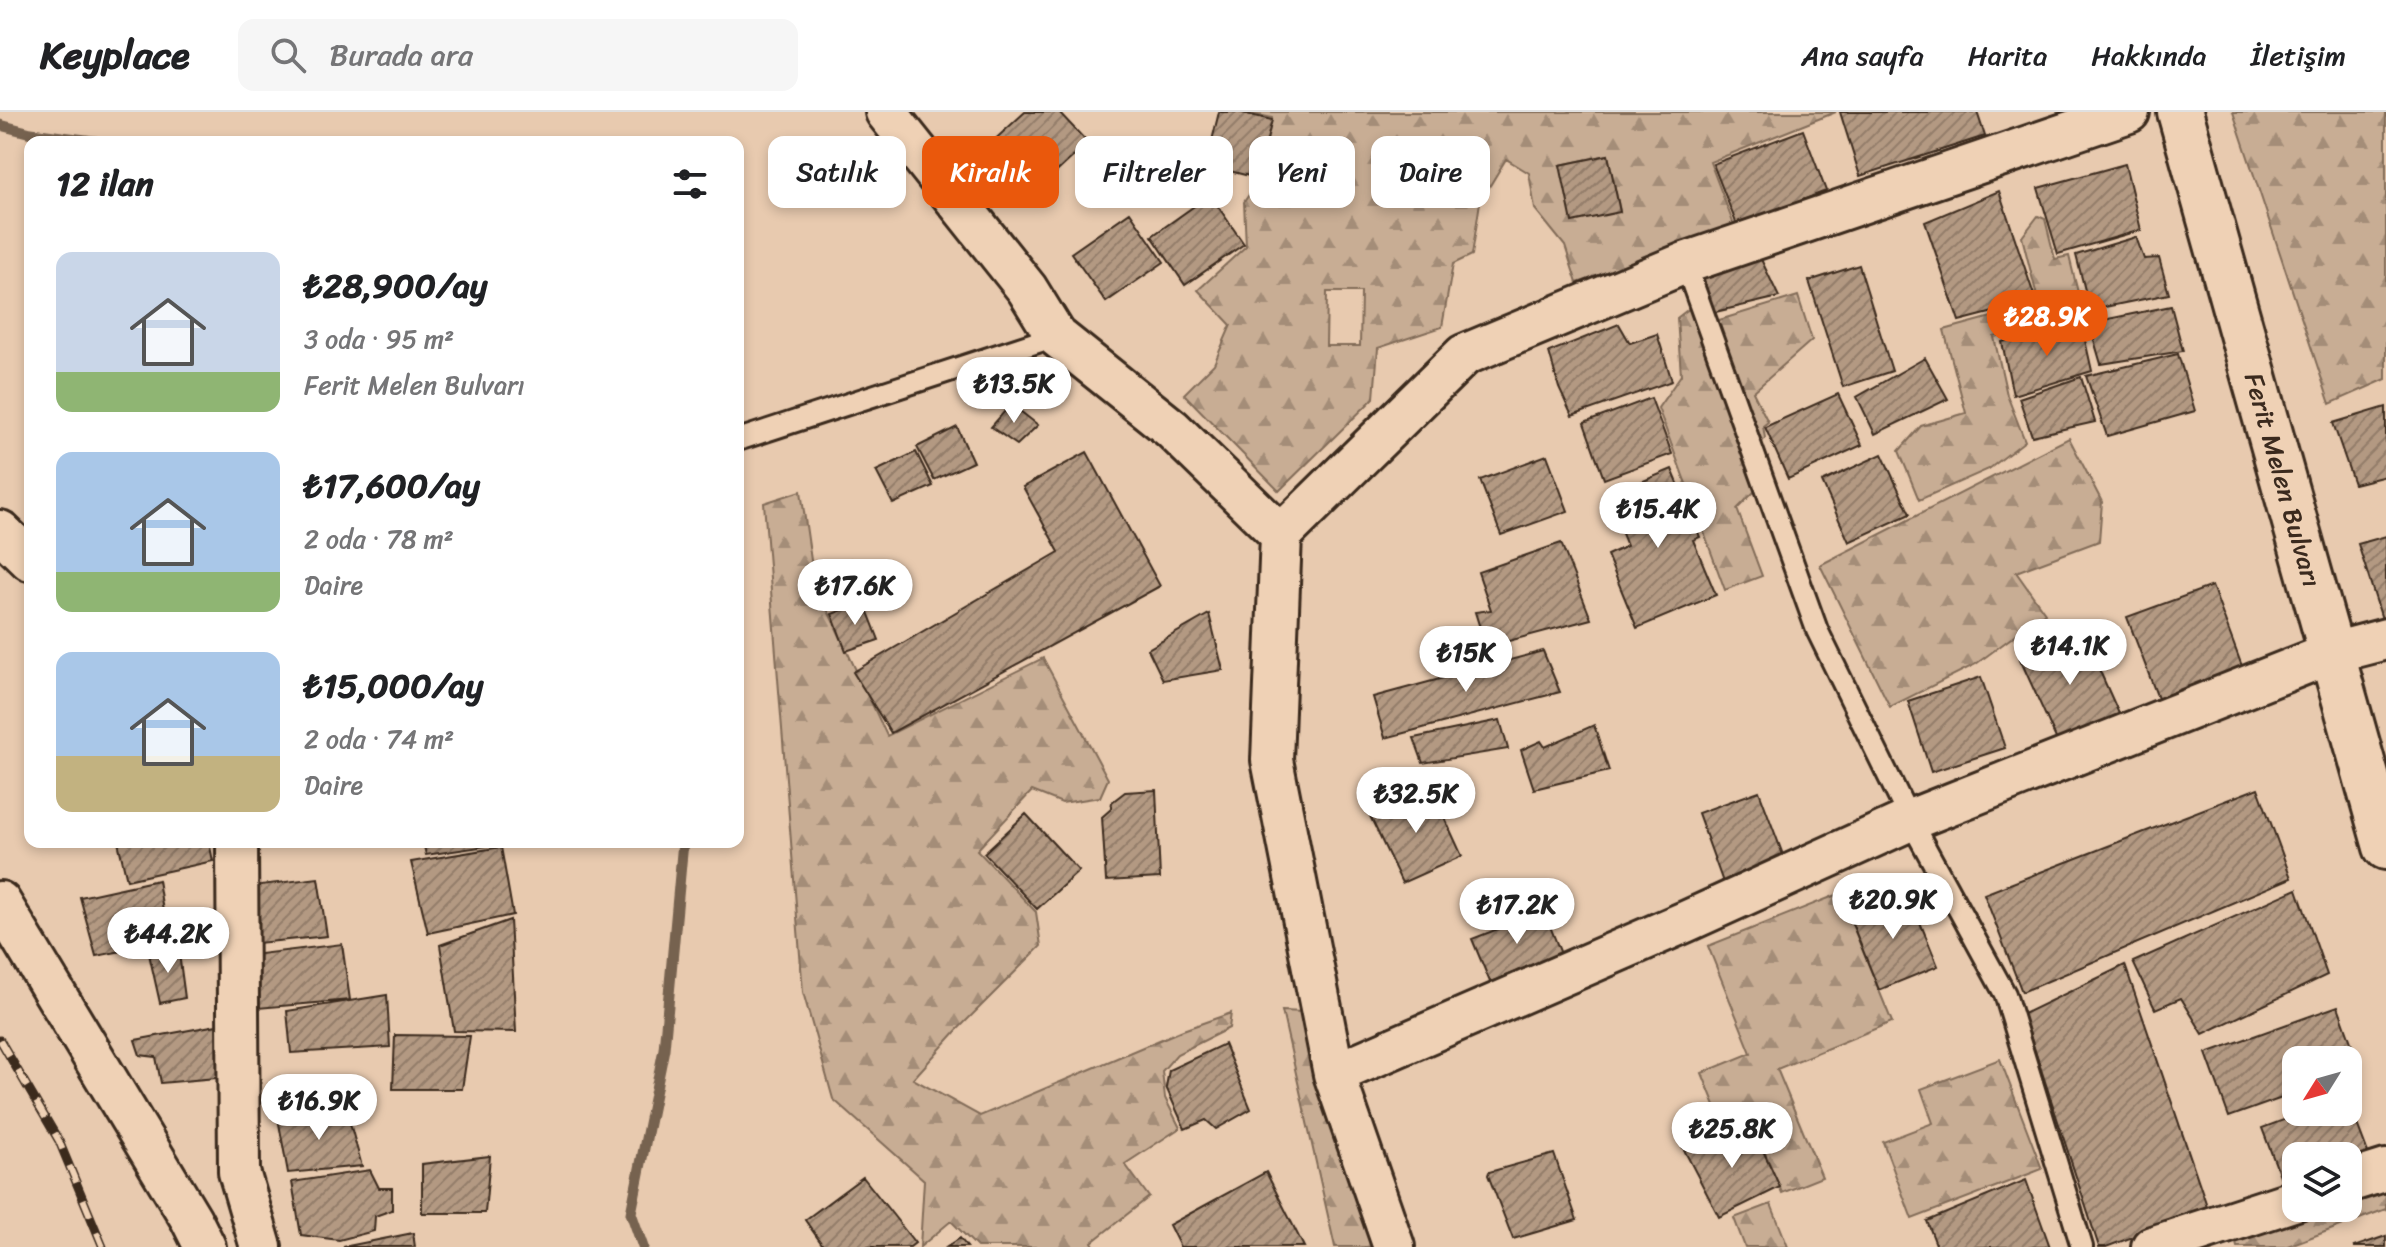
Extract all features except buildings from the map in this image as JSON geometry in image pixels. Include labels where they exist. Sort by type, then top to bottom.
[{"type":"main road","name":"Ferit Melen Bulvarı","points":[[2180,112],[2386,847]]},
{"type":"street","points":[[886,112],[1027,289],[1056,336],[1172,429],[1281,535]]},
{"type":"street","points":[[1394,1247],[1334,1074],[1272,760],[1281,535],[1464,355],[1685,263],[2129,112]]},
{"type":"street","points":[[0,531],[24,554]]},
{"type":"street","points":[[1334,1074],[1685,922],[1910,820],[2332,653],[2386,639]]},
{"type":"street","points":[[237,848],[239,1172],[261,1247]]},
{"type":"street","points":[[0,902],[205,1247]]},
{"type":"street","points":[[2362,1178],[2386,1170]]},
{"type":"street","points":[[2152,1247],[2282,1205]]},
{"type":"lane","points":[[1685,263],[1817,630],[1910,820],[2005,994],[2082,1247]]},
{"type":"lane","points":[[744,438],[1056,336]]},
{"type":"green space","points":[[1245,112],[1836,112],[1710,162],[1737,233],[1577,283],[1565,246],[1535,209],[1529,173],[1506,159],[1490,185],[1490,136],[1371,136],[1371,208],[1479,208],[1472,255],[1453,264],[1442,327],[1378,348],[1374,398],[1279,491],[1184,394],[1214,364],[1231,325],[1198,290],[1246,246],[1244,202],[1249,195],[1249,208],[1355,208],[1355,136],[1268,136],[1272,118]],"holes":[[[1608,155],[1620,212],[1560,165]],[[1327,292],[1361,292],[1360,346],[1326,346]]]},
{"type":"green space","points":[[2233,112],[2386,112],[2386,379],[2330,404]]},
{"type":"green space","points":[[2038,216],[2045,219],[2055,259],[2069,256],[2084,317],[1994,337],[2007,395],[2025,441],[1989,469],[1919,500],[1899,451],[1921,426],[1966,413],[1944,330],[2039,304],[2022,237]]},
{"type":"green space","points":[[1798,296],[1812,340],[1753,392],[1768,422],[1763,426],[1765,438],[1756,450],[1716,321]]},
{"type":"green space","points":[[1695,304],[1758,488],[1737,509],[1762,576],[1725,590],[1658,408],[1681,375],[1677,318]]},
{"type":"green space","points":[[2069,438],[2102,502],[2099,541],[2016,572],[2045,613],[1976,664],[1890,707],[1820,565]]},
{"type":"green space","points":[[801,491],[814,581],[887,736],[1043,658],[1108,779],[1100,797],[1062,803],[1032,791],[977,850],[1036,912],[1041,946],[913,1079],[980,1116],[1183,1030],[1231,1013],[1229,1028],[1177,1054],[1162,1071],[1165,1098],[1180,1128],[1125,1164],[1149,1197],[1092,1242],[1095,1247],[977,1247],[951,1221],[920,1247],[924,1180],[833,1099],[803,992],[764,503]]},
{"type":"green space","points":[[1844,892],[1847,912],[1892,1022],[1777,1069],[1822,1177],[1782,1193],[1753,1124],[1717,1138],[1711,1125],[1719,1115],[1702,1073],[1751,1053],[1708,946]]},
{"type":"green space","points":[[1282,1011],[1304,1012],[1378,1247],[1335,1247]]},
{"type":"green space","points":[[2000,1059],[2042,1169],[1912,1219],[1883,1142],[1933,1123],[1921,1089]]},
{"type":"green space","points":[[2386,1187],[2386,1209],[2362,1218],[2362,1195]]},
{"type":"green space","points":[[1771,1204],[1788,1247],[1745,1247],[1734,1218]]},
{"type":"green space","points":[[2282,1221],[2351,1222],[2285,1247],[2237,1247],[2234,1236]]},
{"type":"waterway","points":[[0,125],[54,136]]},
{"type":"waterway","points":[[643,1247],[631,1213],[664,1049],[682,848]]},
{"type":"railway","points":[[0,1040],[59,1141],[103,1247]]}]
